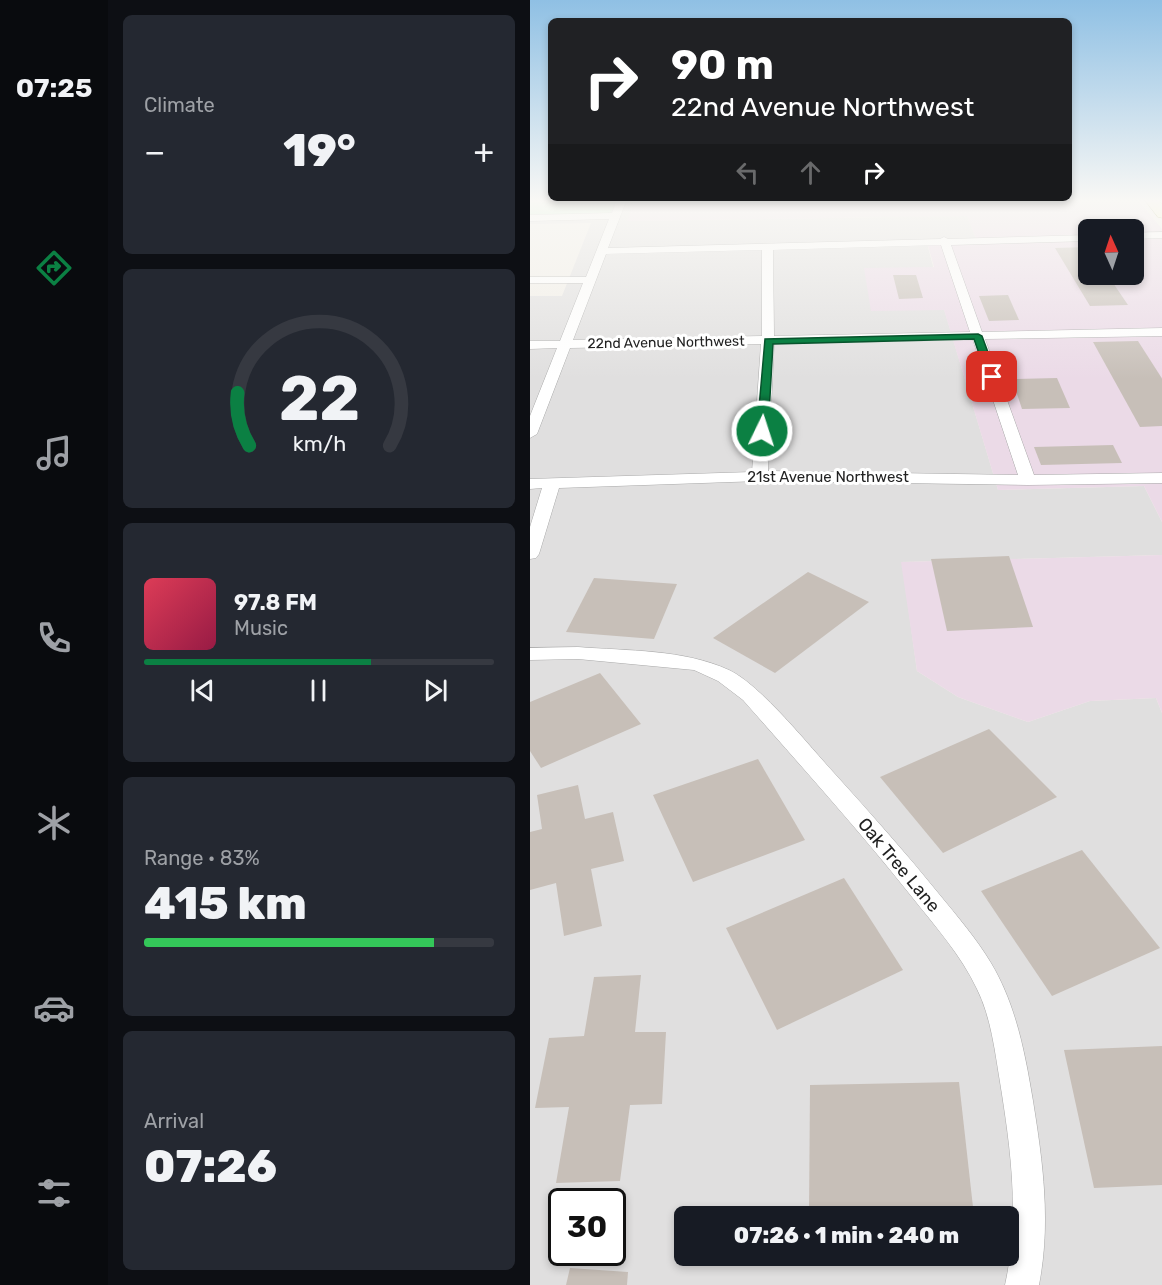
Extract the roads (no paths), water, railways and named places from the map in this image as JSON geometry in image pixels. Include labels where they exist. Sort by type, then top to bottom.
[{"type":"street","points":[[530,434],[601,259]]},
{"type":"street","points":[[760,476],[768,341],[769,259]]},
{"type":"street","points":[[951,259],[1028,480]]},
{"type":"street","points":[[530,280],[592,280]]},
{"type":"street","name":"22nd Avenue Northwest","points":[[530,345],[1163,332]]},
{"type":"street","name":"21st Avenue Northwest","points":[[530,484],[760,476],[1028,480],[1163,478]]},
{"type":"street","points":[[530,554],[552,483]]},
{"type":"street","name":"Oak Tree Lane","points":[[530,654],[578,653],[670,660],[697,664],[725,676],[750,695],[889,849],[954,933],[992,994],[1005,1033],[1031,1184],[1031,1225],[1022,1285]]}]
